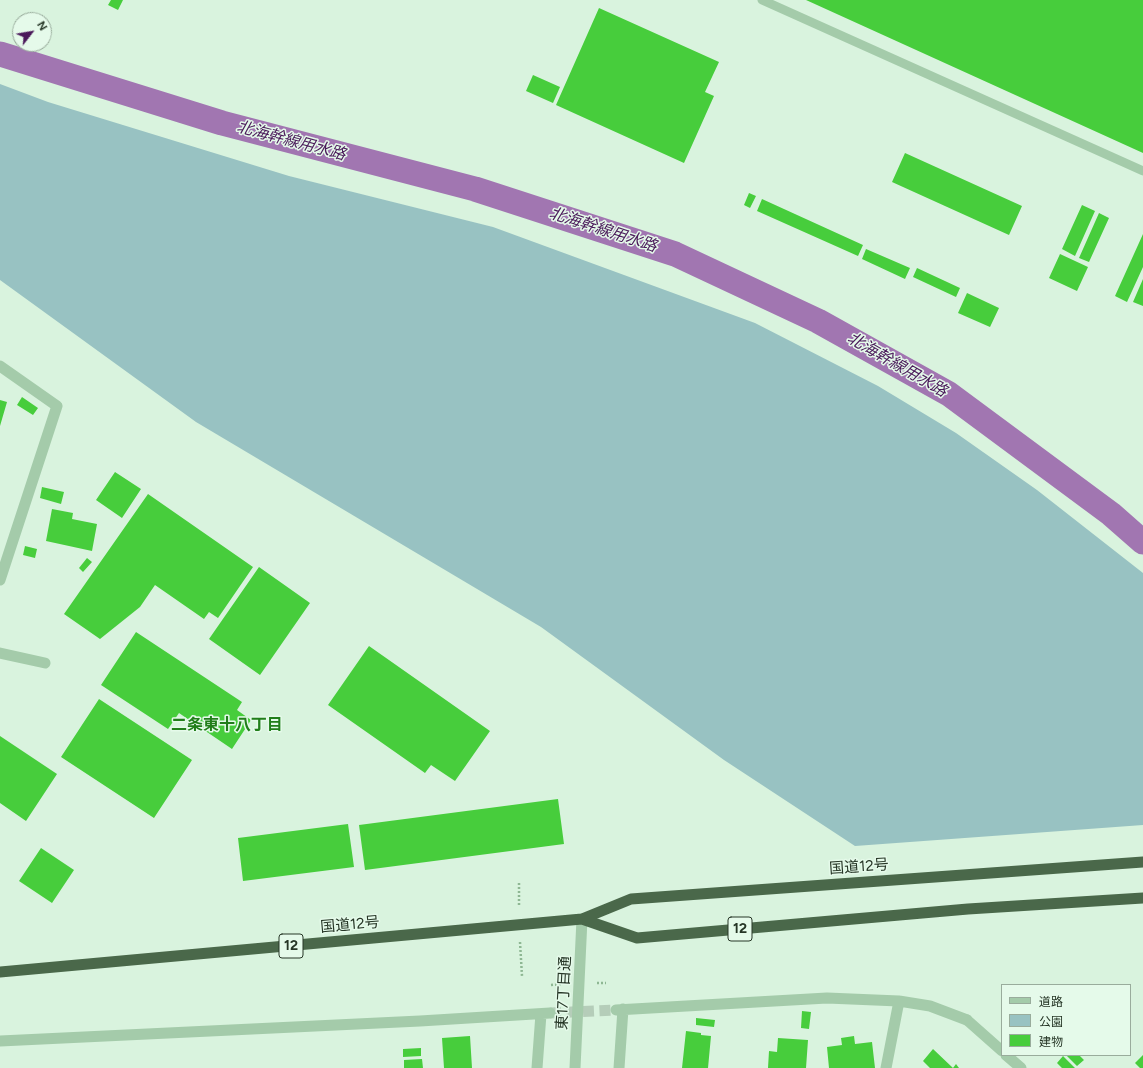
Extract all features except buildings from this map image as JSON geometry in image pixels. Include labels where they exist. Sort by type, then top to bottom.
[{"type":"highway","name":"国道12号","points":[[0,972],[582,919],[631,899],[1143,862]]},
{"type":"highway","name":"国道12号","points":[[582,919],[637,938],[968,909],[1143,898]]},
{"type":"street","points":[[0,366],[56,406],[0,580]]},
{"type":"street","points":[[0,653],[45,663]]},
{"type":"street","name":"東17丁目通","points":[[575,1068],[582,919]]},
{"type":"street","points":[[620,1068],[620,1009],[826,998],[899,1001],[930,1006],[967,1020],[1001,1050]]},
{"type":"street","points":[[886,1068],[899,1001]]},
{"type":"street","points":[[0,1041],[420,1021],[545,1013],[538,1068]]},
{"type":"street","points":[[1007,1056],[1021,1068]]},
{"type":"lane","points":[[762,0],[1143,171]]},
{"type":"green space","points":[[0,84],[48,102],[289,176],[493,227],[755,323],[878,386],[956,433],[1037,490],[1143,573],[1143,825],[855,846],[724,760],[541,627],[196,422],[0,280]]},
{"type":"waterway","name":"北海幹線用水路","points":[[0,54],[222,123],[475,189],[675,254],[818,321],[949,394],[1111,514],[1143,542]]},
{"type":"tunnel","points":[[550,1013],[616,1010]]},
{"type":"district","name":"二条東十八丁目","points":[[227,725]]}]
